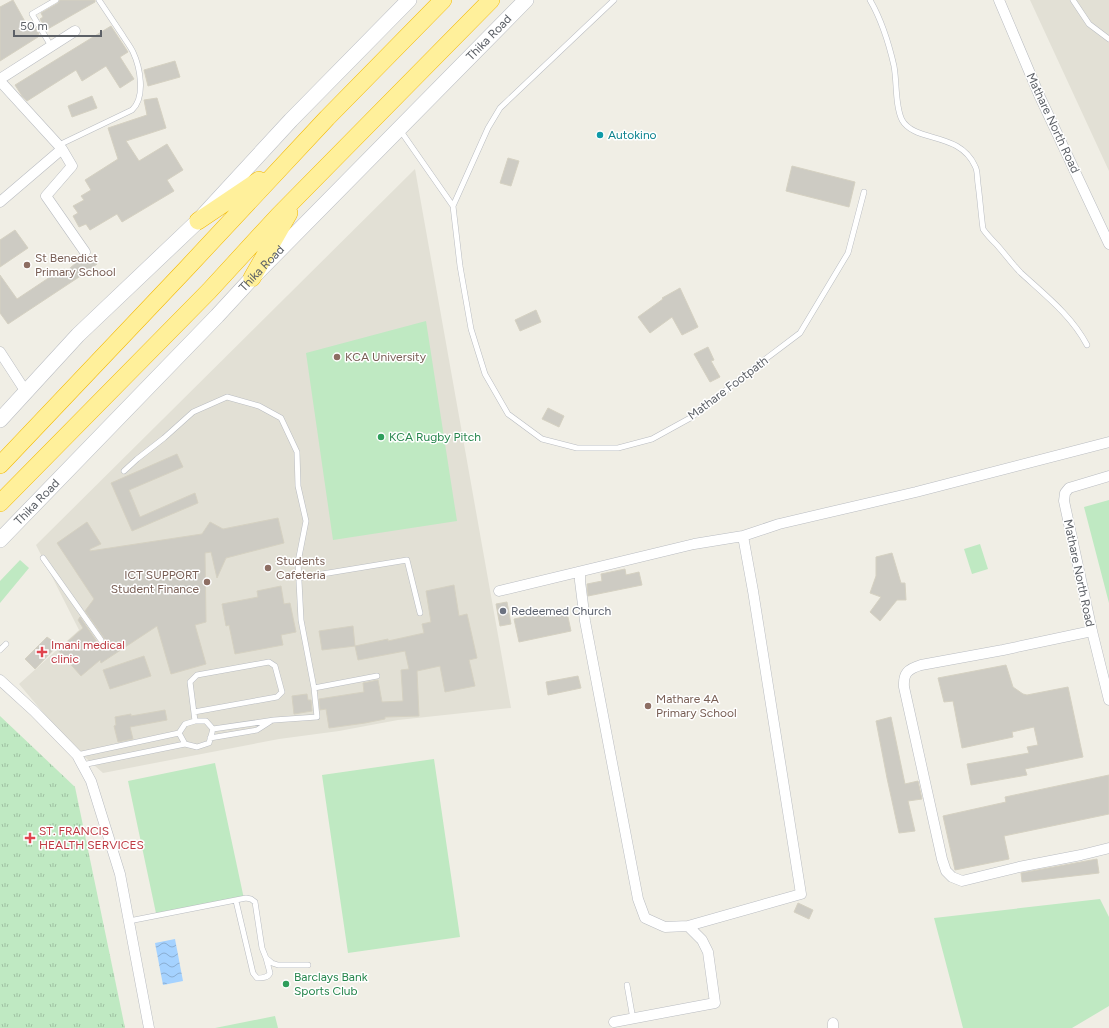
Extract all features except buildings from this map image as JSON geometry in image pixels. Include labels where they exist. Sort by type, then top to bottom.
[{"type":"highway","points":[[0,465],[186,270],[283,164],[443,0]]},
{"type":"highway","name":"Thika Road","points":[[0,503],[209,291],[299,195],[491,0]]},
{"type":"highway","points":[[198,221],[283,164]]},
{"type":"highway","points":[[252,278],[299,195]]},
{"type":"main road","points":[[0,420],[78,335],[198,221],[291,120],[409,0]]},
{"type":"main road","name":"Thika Road","points":[[0,540],[218,316],[252,278],[526,0]]},
{"type":"street","name":"Mathare North Road","points":[[999,0],[1040,97],[1109,244]]},
{"type":"street","points":[[75,31],[0,80],[61,147],[72,166],[46,196],[85,252]]},
{"type":"street","points":[[0,202],[61,147]]},
{"type":"street","points":[[0,352],[26,392]]},
{"type":"street","points":[[499,591],[694,544],[743,536],[787,522],[916,492],[1109,442]]},
{"type":"street","name":"Mathare North Road","points":[[1109,476],[1069,488],[1065,493],[1064,501],[1092,631],[1109,700]]},
{"type":"street","points":[[580,572],[587,628],[638,899],[645,918],[665,927],[688,926],[801,894],[743,536]]},
{"type":"street","points":[[1092,631],[1003,650],[921,665],[912,668],[907,672],[904,679],[904,687],[942,859],[946,871],[952,877],[962,881],[1109,848]]},
{"type":"street","points":[[0,680],[34,711],[76,755],[91,781],[120,874],[149,1028]]},
{"type":"street","points":[[614,1022],[715,1003],[708,952],[702,940],[688,926]]},
{"type":"lane","points":[[51,46],[32,14],[56,0]]},
{"type":"lane","points":[[61,147],[132,110],[139,98],[141,88],[133,52],[99,0]]},
{"type":"lane","points":[[453,206],[488,128],[500,108],[614,0]]},
{"type":"lane","points":[[870,0],[885,35],[894,66],[899,109],[903,121],[911,129],[962,148],[971,158],[976,167],[983,229],[988,237],[1021,272],[1070,319],[1081,332],[1087,344]]},
{"type":"lane","points":[[1074,0],[1089,24],[1109,39]]},
{"type":"lane","name":"Mathare Footpath","points":[[399,128],[453,206],[460,266],[471,329],[485,374],[508,414],[542,438],[577,448],[618,448],[652,438],[692,417],[800,334],[848,253],[864,192]]},
{"type":"lane","points":[[124,471],[136,459],[164,438],[193,412],[227,397],[259,406],[280,418],[297,452],[298,486],[306,522],[298,562],[301,620],[314,688],[317,717],[274,720],[213,729]]},
{"type":"lane","points":[[43,558],[101,640]]},
{"type":"lane","points":[[298,578],[407,560],[420,613]]},
{"type":"lane","points":[[0,650],[6,644]]},
{"type":"lane","points":[[194,712],[277,697],[282,692],[276,666],[269,662],[197,675],[190,682],[195,721]]},
{"type":"lane","points":[[314,688],[377,676]]},
{"type":"lane","points":[[210,738],[257,730],[274,720]]},
{"type":"lane","points":[[76,755],[179,733],[185,724],[195,721],[206,721],[213,729]]},
{"type":"lane","points":[[82,765],[185,744],[197,747],[209,742],[213,729]]},
{"type":"lane","points":[[179,733],[185,744]]},
{"type":"lane","points":[[129,921],[246,898],[251,899],[255,902],[262,948],[270,973],[266,977],[257,978],[253,973],[236,901]]},
{"type":"lane","points":[[266,958],[272,963],[278,964],[308,964]]},
{"type":"lane","points":[[627,985],[634,1019]]},
{"type":"shaded area","points":[[1030,0],[1109,0],[1109,171]]},
{"type":"shaded area","name":"KCA University","points":[[415,169],[511,708],[398,720],[339,731],[279,739],[103,773],[69,743],[19,684],[79,630],[36,545]]},
{"type":"green space","name":"KCA Rugby Pitch","points":[[426,321],[457,521],[333,540],[306,353]]},
{"type":"green space","points":[[1109,500],[1109,603],[1084,507]]},
{"type":"green space","points":[[980,544],[988,569],[972,574],[964,549]]},
{"type":"green space","points":[[20,560],[29,568],[0,603],[0,581]]},
{"type":"green space","points":[[0,716],[75,787],[125,1028],[0,1028]]},
{"type":"green space","points":[[434,759],[460,937],[348,953],[322,775]]},
{"type":"green space","points":[[215,763],[244,899],[157,918],[128,781]]},
{"type":"green space","points":[[1100,899],[1109,917],[1109,1006],[1072,1028],[963,1028],[934,918]]},
{"type":"green space","points":[[275,1016],[278,1028],[215,1028]]},
{"type":"water","points":[[175,939],[183,981],[163,985],[155,943]]},
{"type":"place","name":"Autokino","points":[[600,135]]},
{"type":"place","name":"St Benedict Primary School","points":[[27,265]]},
{"type":"place","name":"KCA University","points":[[337,357]]},
{"type":"place","name":"KCA Rugby Pitch","points":[[381,437]]},
{"type":"place","name":"Students Cafeteria","points":[[268,568]]},
{"type":"place","name":"ICT SUPPORT Student Finance","points":[[207,582]]},
{"type":"place","name":"Redeemed Church","points":[[503,611]]},
{"type":"place","name":"Imani medical clinic","points":[[42,652]]},
{"type":"place","name":"Mathare 4A Primary School","points":[[648,706]]},
{"type":"place","name":"ST. FRANCIS HEALTH SERVICES","points":[[30,838]]},
{"type":"place","name":"Barclays Bank Sports Club","points":[[286,984]]}]
